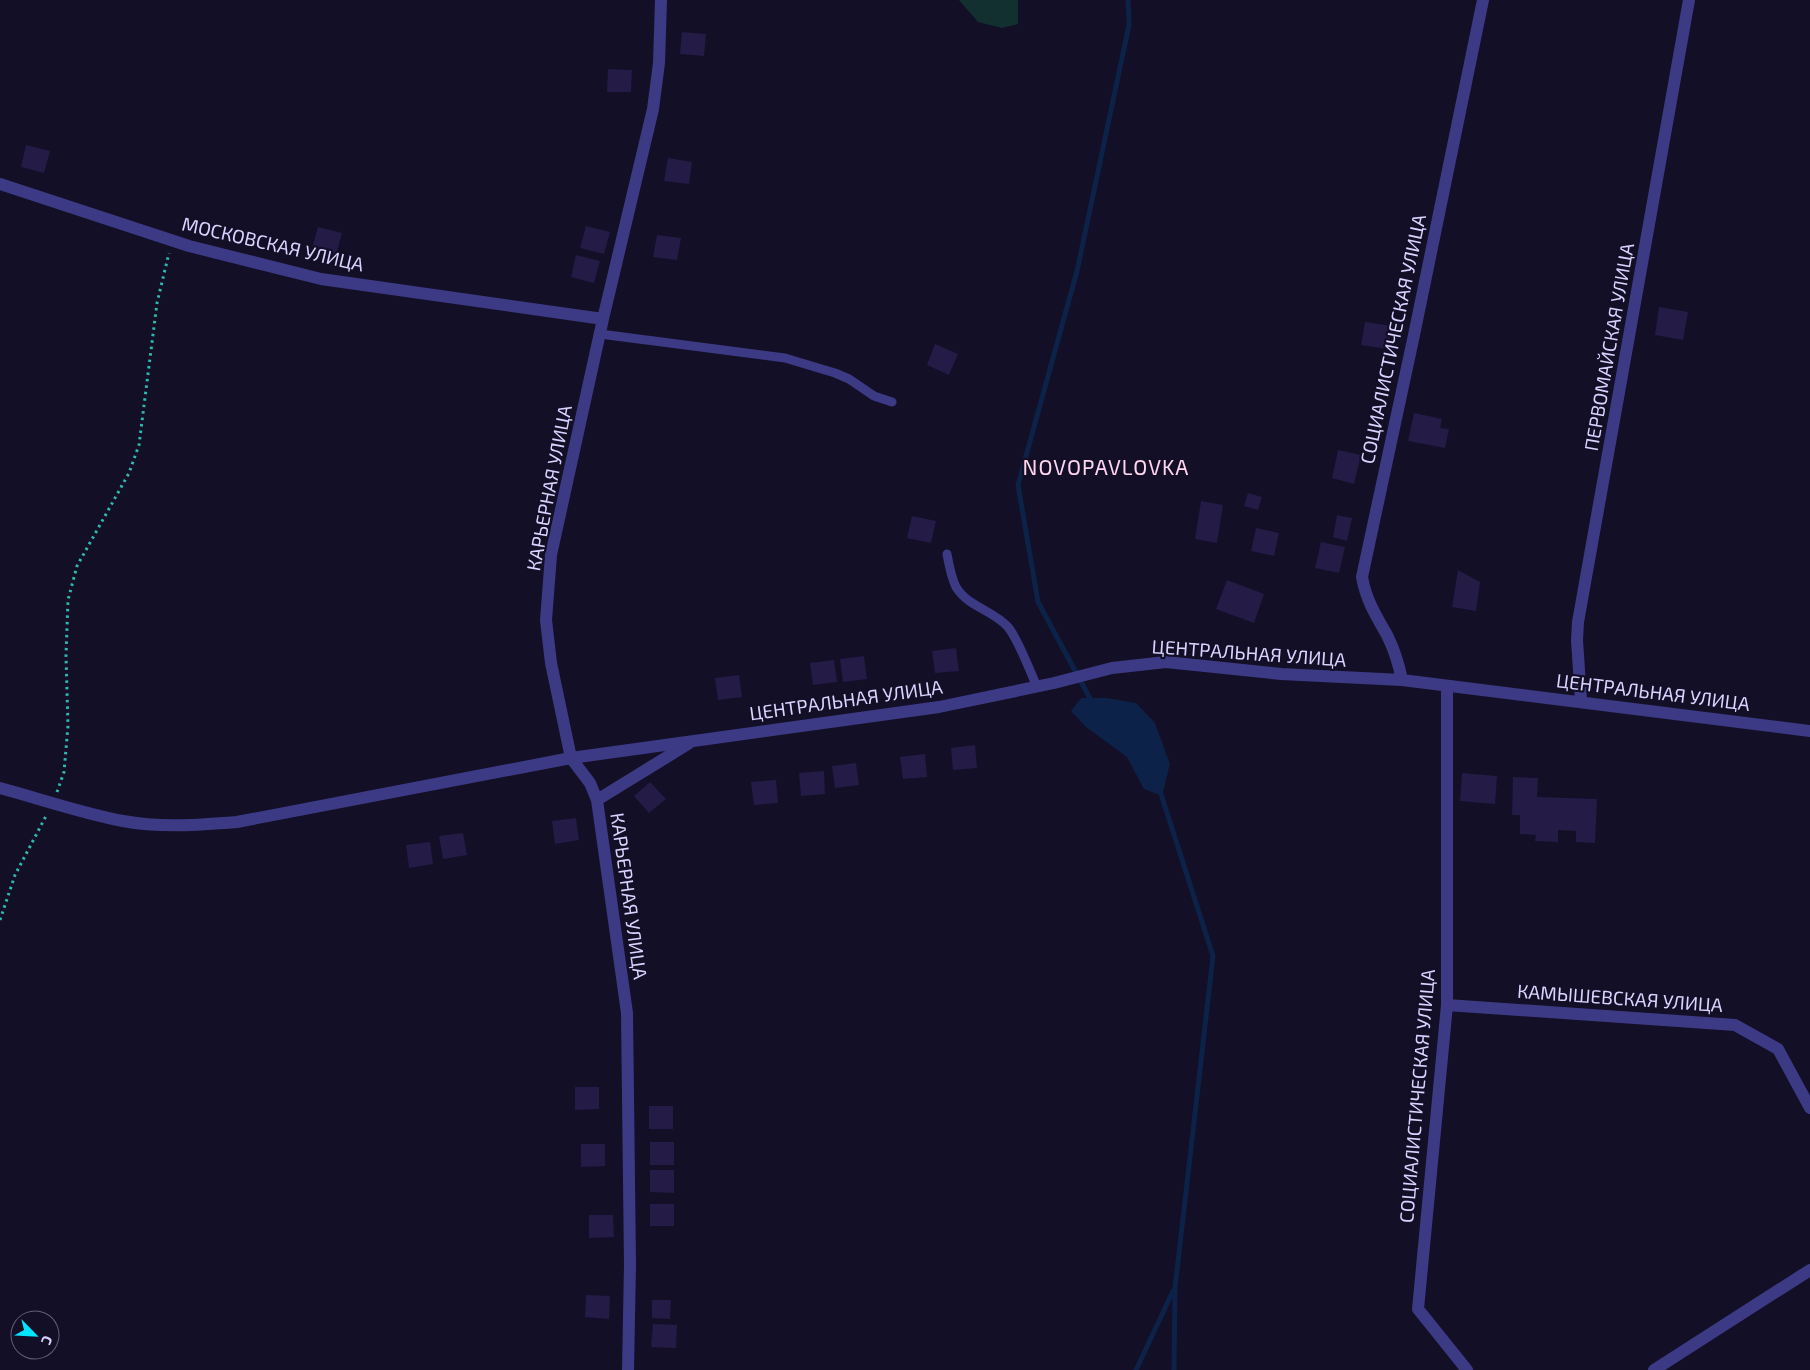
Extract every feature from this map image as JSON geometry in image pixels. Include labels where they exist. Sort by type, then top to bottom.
[{"type":"street","name":"КАРЬЕРНАЯ УЛИЦА","points":[[628,1370],[630,1264],[627,1013],[596,800],[590,783],[571,758],[551,663],[546,620],[551,555],[603,319],[653,109],[659,63],[661,0]]},
{"type":"street","name":"СОЦИАЛИСТИЧЕСКАЯ УЛИЦА","points":[[1402,680],[1388,637],[1364,592],[1362,577],[1483,0]]},
{"type":"street","name":"ПЕРВОМАЙСКАЯ УЛИЦА","points":[[1581,701],[1577,640],[1578,622],[1690,0]]},
{"type":"street","name":"МОСКОВСКАЯ УЛИЦА","points":[[0,184],[172,241],[321,279],[603,319]]},
{"type":"street","name":"ЦЕНТРАЛЬНАЯ УЛИЦА","points":[[0,788],[132,822],[198,825],[237,822],[571,758],[939,707],[1037,687],[1112,668],[1166,662],[1281,674],[1402,680],[1810,731]]},
{"type":"street","name":"СОЦИАЛИСТИЧЕСКАЯ УЛИЦА","points":[[1447,686],[1447,1005],[1418,1309],[1467,1370]]},
{"type":"street","points":[[596,800],[693,740]]},
{"type":"street","name":"КАМЫШЕВСКАЯ УЛИЦА","points":[[1447,1005],[1735,1025],[1778,1049],[1810,1108]]},
{"type":"street","points":[[1654,1370],[1810,1270]]},
{"type":"lane","points":[[600,334],[793,360],[835,373],[849,379],[874,396],[892,402]]},
{"type":"lane","points":[[947,554],[953,580],[957,588],[967,600],[995,616],[1009,628],[1037,687]]},
{"type":"path","points":[[0,920],[15,875],[53,802],[64,772],[68,726],[66,656],[68,600],[77,566],[129,473],[138,445],[157,303],[172,241]]},
{"type":"green space","points":[[959,0],[1018,0],[1018,24],[1002,28],[978,22]]},
{"type":"water","points":[[1081,698],[1107,698],[1136,703],[1155,723],[1170,764],[1162,796],[1144,789],[1127,757],[1086,727],[1071,711]]},
{"type":"building","points":[[682,32],[706,34],[704,56],[680,54]]},
{"type":"building","points":[[608,69],[632,70],[631,92],[607,92]]},
{"type":"building","points":[[26,145],[50,151],[44,173],[21,167]]},
{"type":"building","points":[[668,158],[692,162],[689,184],[664,181]]},
{"type":"building","points":[[586,226],[610,232],[604,254],[580,248]]},
{"type":"building","points":[[318,227],[342,233],[336,255],[312,248]]},
{"type":"building","points":[[657,235],[681,238],[677,260],[653,257]]},
{"type":"building","points":[[576,255],[600,261],[594,283],[571,277]]},
{"type":"building","points":[[1659,307],[1688,312],[1683,340],[1655,335]]},
{"type":"building","points":[[1365,322],[1392,326],[1388,349],[1361,345]]},
{"type":"building","points":[[935,344],[958,354],[949,375],[927,365]]},
{"type":"building","points":[[1414,413],[1442,419],[1440,428],[1449,429],[1445,448],[1408,441]]},
{"type":"building","points":[[1338,450],[1361,455],[1354,484],[1332,478]]},
{"type":"building","points":[[1248,493],[1262,497],[1258,510],[1244,506]]},
{"type":"building","points":[[1201,501],[1223,505],[1217,543],[1195,539]]},
{"type":"building","points":[[1337,515],[1352,518],[1347,541],[1333,537]]},
{"type":"building","points":[[912,516],[936,521],[931,543],[907,538]]},
{"type":"building","points":[[1256,528],[1279,533],[1274,556],[1251,551]]},
{"type":"building","points":[[1321,542],[1345,547],[1339,573],[1315,568]]},
{"type":"building","points":[[1458,570],[1480,582],[1476,611],[1452,607]]},
{"type":"building","points":[[1227,580],[1264,594],[1254,623],[1216,609]]},
{"type":"building","points":[[956,648],[959,671],[935,673],[932,651]]},
{"type":"building","points":[[864,656],[867,679],[843,682],[840,659]]},
{"type":"building","points":[[834,660],[837,682],[813,685],[810,663]]},
{"type":"building","points":[[739,675],[742,697],[718,700],[715,678]]},
{"type":"building","points":[[975,745],[977,768],[953,770],[951,748]]},
{"type":"building","points":[[925,754],[927,777],[903,779],[900,757]]},
{"type":"building","points":[[856,763],[859,785],[835,788],[832,766]]},
{"type":"building","points":[[824,771],[825,794],[801,796],[799,773]]},
{"type":"building","points":[[1462,773],[1497,776],[1495,804],[1460,801]]},
{"type":"building","points":[[1513,777],[1538,778],[1537,797],[1597,799],[1595,843],[1576,842],[1576,831],[1558,830],[1558,842],[1535,841],[1536,835],[1520,834],[1520,815],[1512,815]]},
{"type":"building","points":[[776,780],[778,803],[754,805],[751,782]]},
{"type":"building","points":[[650,782],[666,799],[649,813],[634,796]]},
{"type":"building","points":[[576,818],[579,840],[555,844],[552,821]]},
{"type":"building","points":[[463,833],[467,855],[443,859],[439,836]]},
{"type":"building","points":[[430,842],[433,864],[409,868],[406,845]]},
{"type":"building","points":[[575,1087],[599,1087],[599,1109],[575,1110]]},
{"type":"building","points":[[649,1106],[673,1106],[673,1129],[649,1129]]},
{"type":"building","points":[[650,1142],[674,1142],[674,1165],[650,1165]]},
{"type":"building","points":[[581,1144],[605,1144],[605,1166],[581,1167]]},
{"type":"building","points":[[650,1170],[674,1170],[674,1193],[650,1192]]},
{"type":"building","points":[[650,1204],[674,1204],[674,1226],[650,1226]]},
{"type":"building","points":[[589,1215],[613,1215],[614,1237],[589,1238]]},
{"type":"building","points":[[586,1295],[610,1296],[609,1319],[585,1317]]},
{"type":"building","points":[[652,1300],[671,1300],[670,1319],[652,1318]]},
{"type":"building","points":[[653,1324],[677,1325],[676,1348],[651,1347]]},
{"type":"waterway","points":[[1093,704],[1038,602],[1018,485],[1077,271],[1129,25],[1128,0]]},
{"type":"waterway","points":[[1160,791],[1213,956],[1175,1288],[1174,1370]]},
{"type":"waterway","points":[[1136,1370],[1173,1291]]},
{"type":"district","name":"NOVOPAVLOVKA","points":[[1106,468]]}]
